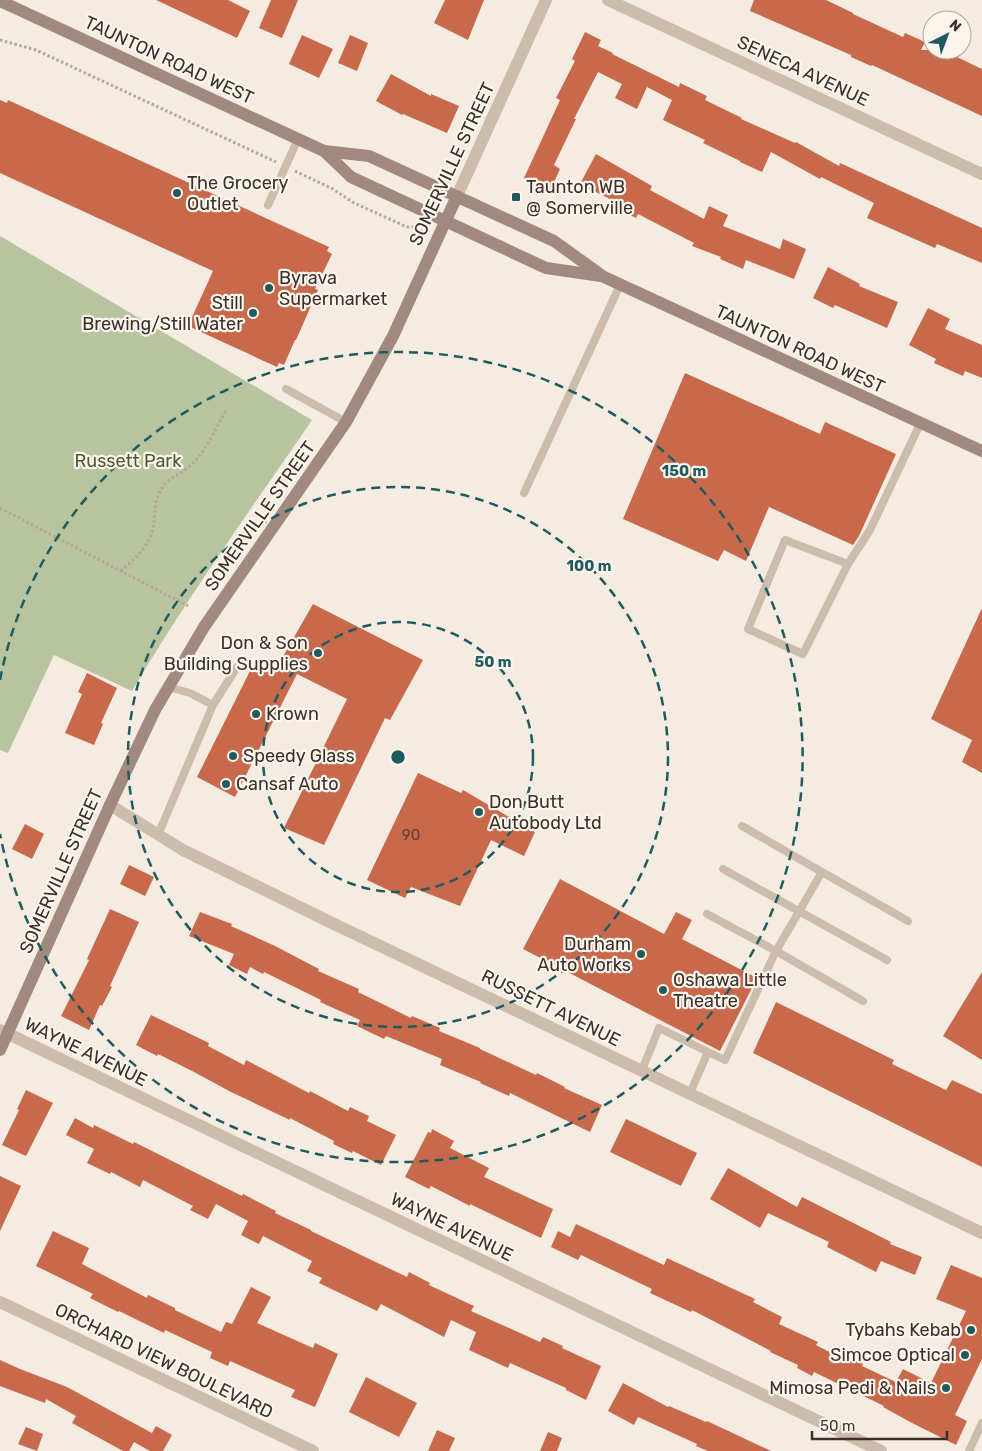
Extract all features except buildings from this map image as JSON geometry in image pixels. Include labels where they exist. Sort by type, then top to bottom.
[{"type":"main road","name":"TAUNTON ROAD WEST","points":[[0,1],[324,151],[369,156],[457,196],[554,241],[604,277],[620,285],[982,451]]},
{"type":"main road","name":"TAUNTON ROAD WEST","points":[[324,151],[351,178],[546,268],[604,277]]},
{"type":"main road","name":"SOMERVILLE STREET","points":[[0,1050],[4,1031],[155,710],[204,627],[346,422],[393,336],[457,196]]},
{"type":"street","name":"SOMERVILLE STREET","points":[[457,196],[546,0]]},
{"type":"street","name":"SENECA AVENUE","points":[[608,0],[982,174]]},
{"type":"street","name":"RUSSETT AVENUE","points":[[110,805],[183,850],[982,1233]]},
{"type":"street","name":"WAYNE AVENUE","points":[[4,1031],[881,1451]]},
{"type":"street","name":"ORCHARD VIEW BOULEVARD","points":[[0,1302],[313,1451]]},
{"type":"lane","points":[[268,205],[298,139]]},
{"type":"lane","points":[[524,493],[620,285]]},
{"type":"lane","points":[[286,388],[346,422]]},
{"type":"lane","points":[[848,564],[786,540],[748,629],[803,654],[848,564],[870,530],[920,424]]},
{"type":"lane","points":[[158,835],[213,705],[237,667]]},
{"type":"lane","points":[[168,687],[190,693],[213,705]]},
{"type":"lane","points":[[742,826],[908,921]]},
{"type":"lane","points":[[724,869],[887,960]]},
{"type":"lane","points":[[642,1070],[659,1028],[725,1060],[776,951],[822,872]]},
{"type":"lane","points":[[707,914],[863,1001]]},
{"type":"lane","points":[[690,1093],[708,1052]]},
{"type":"lane","points":[[969,1451],[982,1422]]},
{"type":"path","points":[[0,40],[36,50],[333,189],[354,203],[408,227],[414,227]]},
{"type":"path","points":[[121,571],[139,554],[148,542],[153,530],[156,499],[164,485],[191,466],[198,458],[227,409]]},
{"type":"path","points":[[0,508],[188,606]]},
{"type":"green space","name":"Russett Park","points":[[0,236],[312,420],[197,588],[132,691],[54,655],[8,753],[0,750]]},
{"type":"place","name":"The Grocery Outlet","points":[[177,193]]},
{"type":"place","name":"Taunton WB @ Somerville","points":[[516,197]]},
{"type":"place","name":"Byrava Supermarket","points":[[269,288]]},
{"type":"place","name":"Still Brewing/Still Water","points":[[253,313]]},
{"type":"place","name":"Don & Son Building Supplies","points":[[318,653]]},
{"type":"place","name":"Krown","points":[[256,714]]},
{"type":"place","name":"Speedy Glass","points":[[233,756]]},
{"type":"place","name":"Cansaf Auto","points":[[226,784]]},
{"type":"place","name":"Don Butt Autobody Ltd","points":[[479,812]]},
{"type":"place","name":"Durham Auto Works","points":[[641,954]]},
{"type":"place","name":"Oshawa Little Theatre","points":[[663,990]]},
{"type":"place","name":"Tybahs Kebab","points":[[971,1330]]},
{"type":"place","name":"Simcoe Optical","points":[[965,1355]]},
{"type":"place","name":"Mimosa Pedi & Nails","points":[[946,1388]]}]
